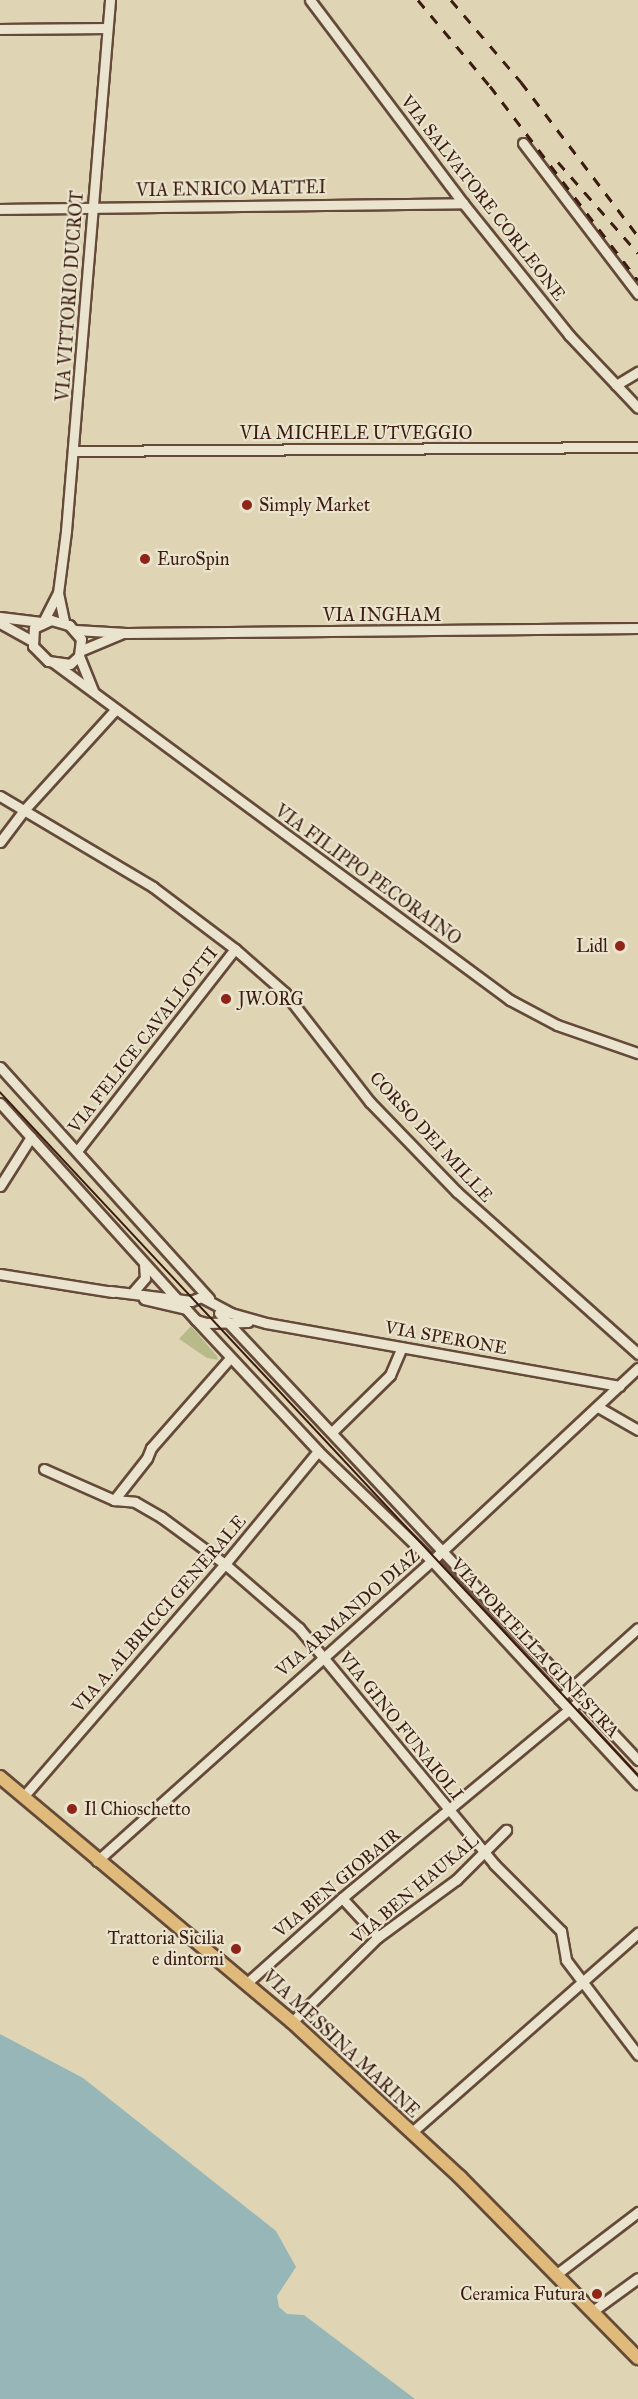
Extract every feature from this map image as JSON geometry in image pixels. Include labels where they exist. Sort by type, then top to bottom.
[{"type":"main road","name":"VIA MESSINA MARINE","points":[[0,1777],[97,1861],[248,1982],[292,2022],[558,2273],[638,2358]]},
{"type":"street","name":"VIA VITTORIO DUCROT","points":[[58,593],[74,452],[110,0]]},
{"type":"street","name":"VIA SALVATORE CORLEONE","points":[[310,0],[463,203],[569,335],[638,408]]},
{"type":"street","points":[[0,29],[107,28]]},
{"type":"street","points":[[523,143],[638,294]]},
{"type":"street","name":"VIA ENRICO MATTEI","points":[[0,208],[463,203]]},
{"type":"street","points":[[616,385],[638,372]]},
{"type":"street","name":"VIA MICHELE UTVEGGIO","points":[[74,452],[638,447]]},
{"type":"street","points":[[31,640],[58,593]]},
{"type":"street","points":[[58,593],[64,622]]},
{"type":"street","points":[[0,617],[64,622],[75,630],[80,653],[94,693]]},
{"type":"street","points":[[0,623],[31,640],[37,652],[54,663],[70,664],[80,653],[126,633]]},
{"type":"street","name":"VIA INGHAM","points":[[75,630],[126,633],[638,628]]},
{"type":"street","name":"VIA FILIPPO PECORAINO","points":[[54,663],[510,1000],[557,1024],[638,1053]]},
{"type":"street","points":[[0,842],[25,809],[116,709]]},
{"type":"street","name":"CORSO DEI MILLE","points":[[0,796],[153,887],[235,949],[285,993],[370,1102],[457,1192],[638,1354]]},
{"type":"street","name":"VIA FELICE CAVALLOTTI","points":[[77,1151],[235,949]]},
{"type":"street","name":"VIA PORTELLA GINESTRA","points":[[0,1067],[241,1338],[333,1431],[442,1552],[638,1760]]},
{"type":"street","points":[[0,1103],[177,1299],[206,1323],[218,1312]]},
{"type":"street","points":[[0,1186],[31,1137]]},
{"type":"street","points":[[132,1292],[145,1278],[143,1261]]},
{"type":"street","points":[[0,1274],[110,1291],[191,1311]]},
{"type":"street","points":[[110,1291],[177,1299]]},
{"type":"street","points":[[191,1311],[198,1297],[218,1312],[249,1322],[266,1323]]},
{"type":"street","name":"VIA PORTELLA GINESTRA","points":[[191,1311],[230,1358],[318,1450],[432,1561],[638,1784]]},
{"type":"street","points":[[218,1312],[266,1323]]},
{"type":"street","points":[[241,1338],[242,1328],[249,1322]]},
{"type":"street","name":"VIA SPERONE","points":[[266,1323],[619,1386]]},
{"type":"street","points":[[333,1431],[390,1376],[402,1347]]},
{"type":"street","points":[[114,1500],[147,1458],[151,1448],[230,1358]]},
{"type":"street","name":"VIA ARMANDO DIAZ","points":[[97,1861],[323,1656],[442,1552],[638,1368]]},
{"type":"street","points":[[598,1407],[638,1430]]},
{"type":"street","name":"VIA A. ALBRICCI GENERALE","points":[[23,1797],[225,1564],[318,1450]]},
{"type":"street","name":"VIA GINO FUNAIOLI","points":[[44,1469],[114,1500],[135,1502],[161,1517],[225,1564],[299,1628],[485,1854],[561,1931],[566,1960],[638,2055]]},
{"type":"street","points":[[559,1699],[638,1628]]},
{"type":"street","name":"VIA BEN GIOBAIR","points":[[248,1982],[342,1898],[450,1812],[582,1699]]},
{"type":"street","name":"VIA BEN HAUKAL","points":[[292,2022],[378,1937],[485,1854],[507,1830]]},
{"type":"street","points":[[342,1898],[378,1937]]},
{"type":"street","points":[[411,2133],[638,1934]]},
{"type":"street","points":[[558,2273],[638,2212]]},
{"type":"street","points":[[594,2310],[638,2278]]},
{"type":"green space","points":[[191,1326],[218,1360],[207,1358],[179,1339]]},
{"type":"water","points":[[0,2034],[83,2078],[276,2231],[296,2267],[277,2296],[279,2307],[287,2314],[304,2315],[415,2399],[0,2399]]},
{"type":"tram line","points":[[0,1092],[638,1775]]},
{"type":"railway","points":[[418,0],[490,86],[638,280]]},
{"type":"railway","points":[[451,0],[521,82],[638,236]]},
{"type":"railway","points":[[558,162],[638,253]]},
{"type":"place","name":"Simply Market","points":[[247,505]]},
{"type":"place","name":"EuroSpin","points":[[145,559]]},
{"type":"place","name":"Lidl","points":[[620,946]]},
{"type":"place","name":"JW.ORG","points":[[226,999]]},
{"type":"place","name":"Il Chioschetto","points":[[72,1809]]},
{"type":"place","name":"Trattoria Sicilia e dintorni","points":[[236,1949]]},
{"type":"place","name":"Ceramica Futura","points":[[597,2294]]}]
